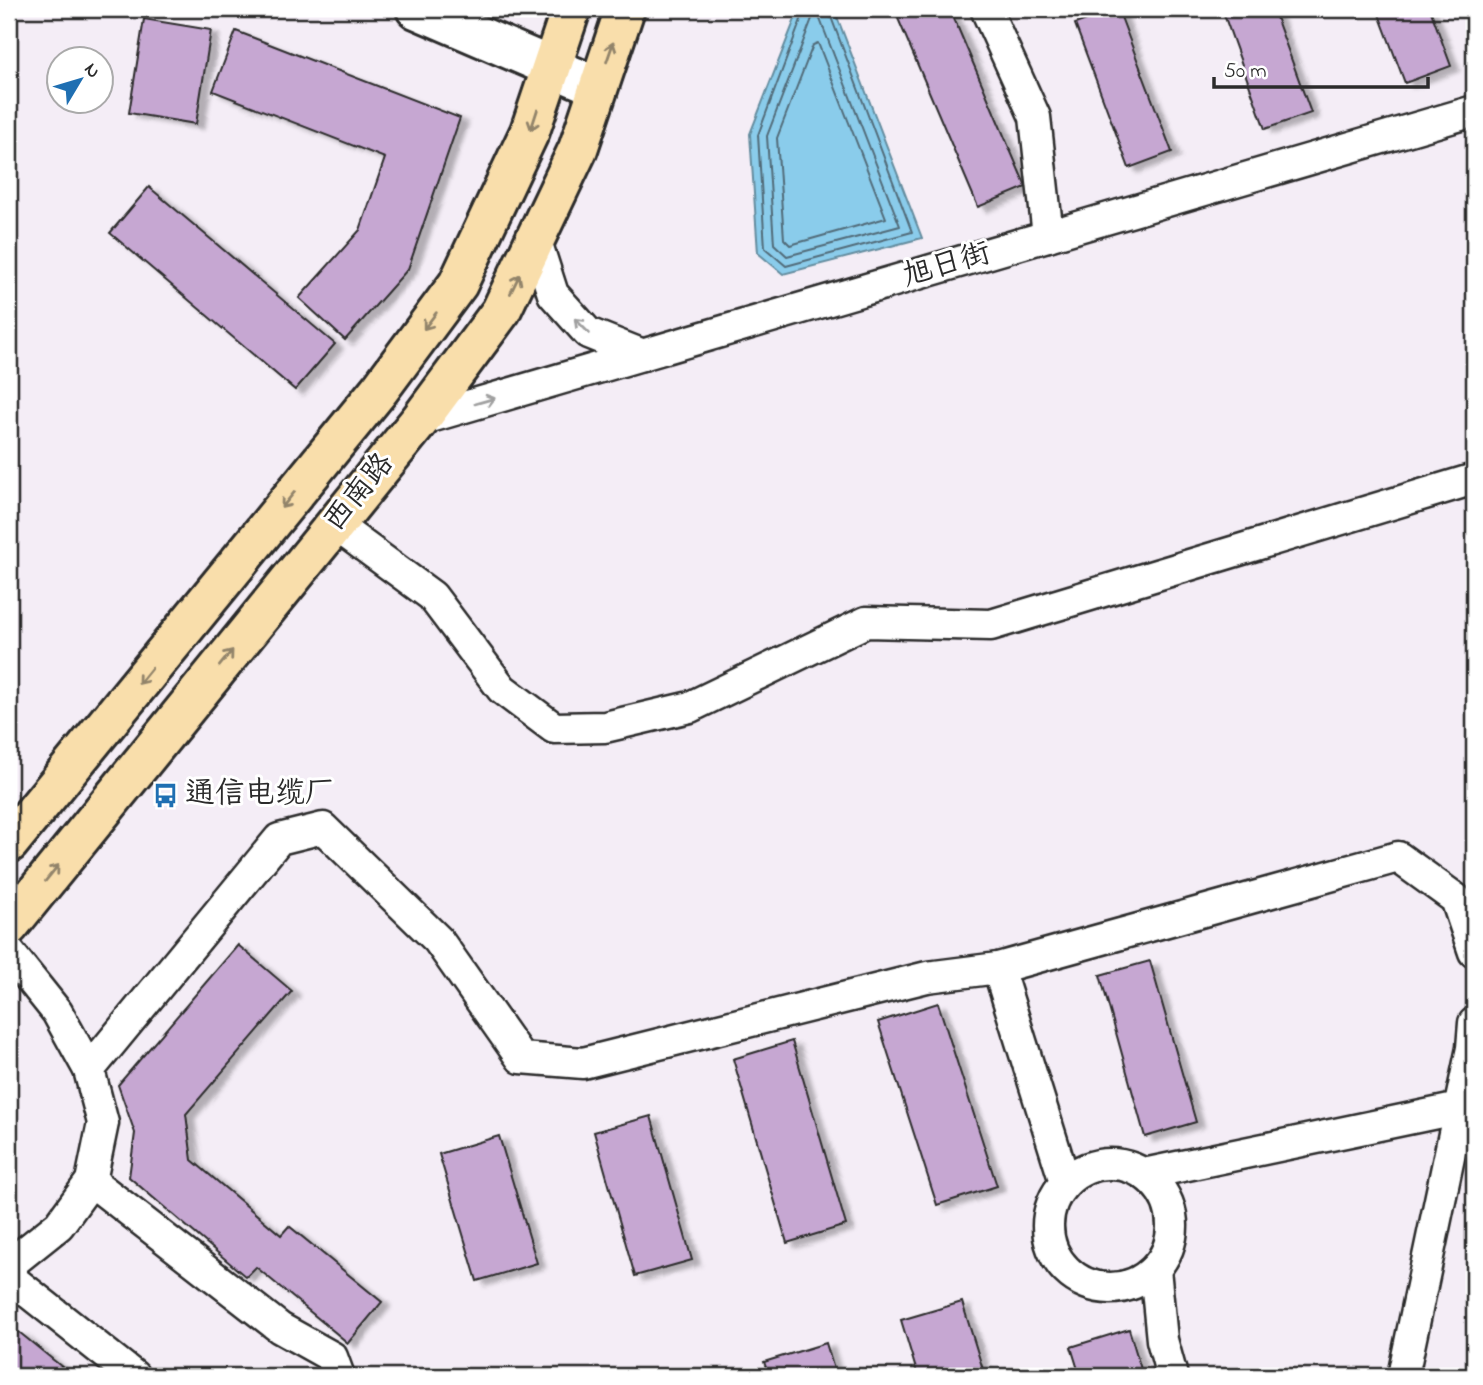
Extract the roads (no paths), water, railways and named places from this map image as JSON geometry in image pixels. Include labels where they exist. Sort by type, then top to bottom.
[{"type":"main road","name":"西南路","points":[[9,843],[380,389],[458,284],[530,131],[571,9]]},
{"type":"main road","name":"西南路","points":[[9,926],[420,420],[501,311],[578,149],[625,9]]},
{"type":"street","points":[[416,9],[598,87]]},
{"type":"street","points":[[986,9],[1035,117],[1048,236]]},
{"type":"street","name":"旭日街","points":[[420,420],[1474,111]]},
{"type":"street","points":[[536,241],[553,294],[588,333],[643,355]]},
{"type":"street","points":[[334,524],[432,596],[502,689],[543,720],[554,728],[605,727],[690,707],[866,622],[991,625],[1474,480]]},
{"type":"street","points":[[89,1070],[279,839],[323,828],[438,940],[521,1058],[583,1063],[927,977],[998,968],[1398,857],[1456,899],[1474,952]]},
{"type":"street","points":[[9,952],[57,1012],[89,1070],[103,1123],[91,1181],[59,1225],[9,1265]]},
{"type":"street","points":[[998,968],[1065,1182]]},
{"type":"street","points":[[1403,1376],[1474,1039]]},
{"type":"street","points":[[1144,1174],[1460,1108]]},
{"type":"street","points":[[1103,1164],[1124,1165],[1144,1174],[1160,1189],[1169,1208],[1172,1229],[1167,1250],[1155,1269],[1131,1284],[1102,1288],[1083,1282],[1067,1271],[1055,1255],[1048,1237],[1048,1217],[1054,1198],[1065,1182],[1082,1170],[1103,1164]]},
{"type":"street","points":[[91,1181],[280,1328],[332,1357],[339,1376]]},
{"type":"street","points":[[1155,1269],[1162,1340],[1172,1376]]},
{"type":"street","points":[[9,1276],[134,1376]]},
{"type":"water","points":[[799,9],[834,9],[922,238],[783,274],[758,253],[750,134]]},
{"type":"place","name":"通信电缆厂","points":[[165,795]]}]
